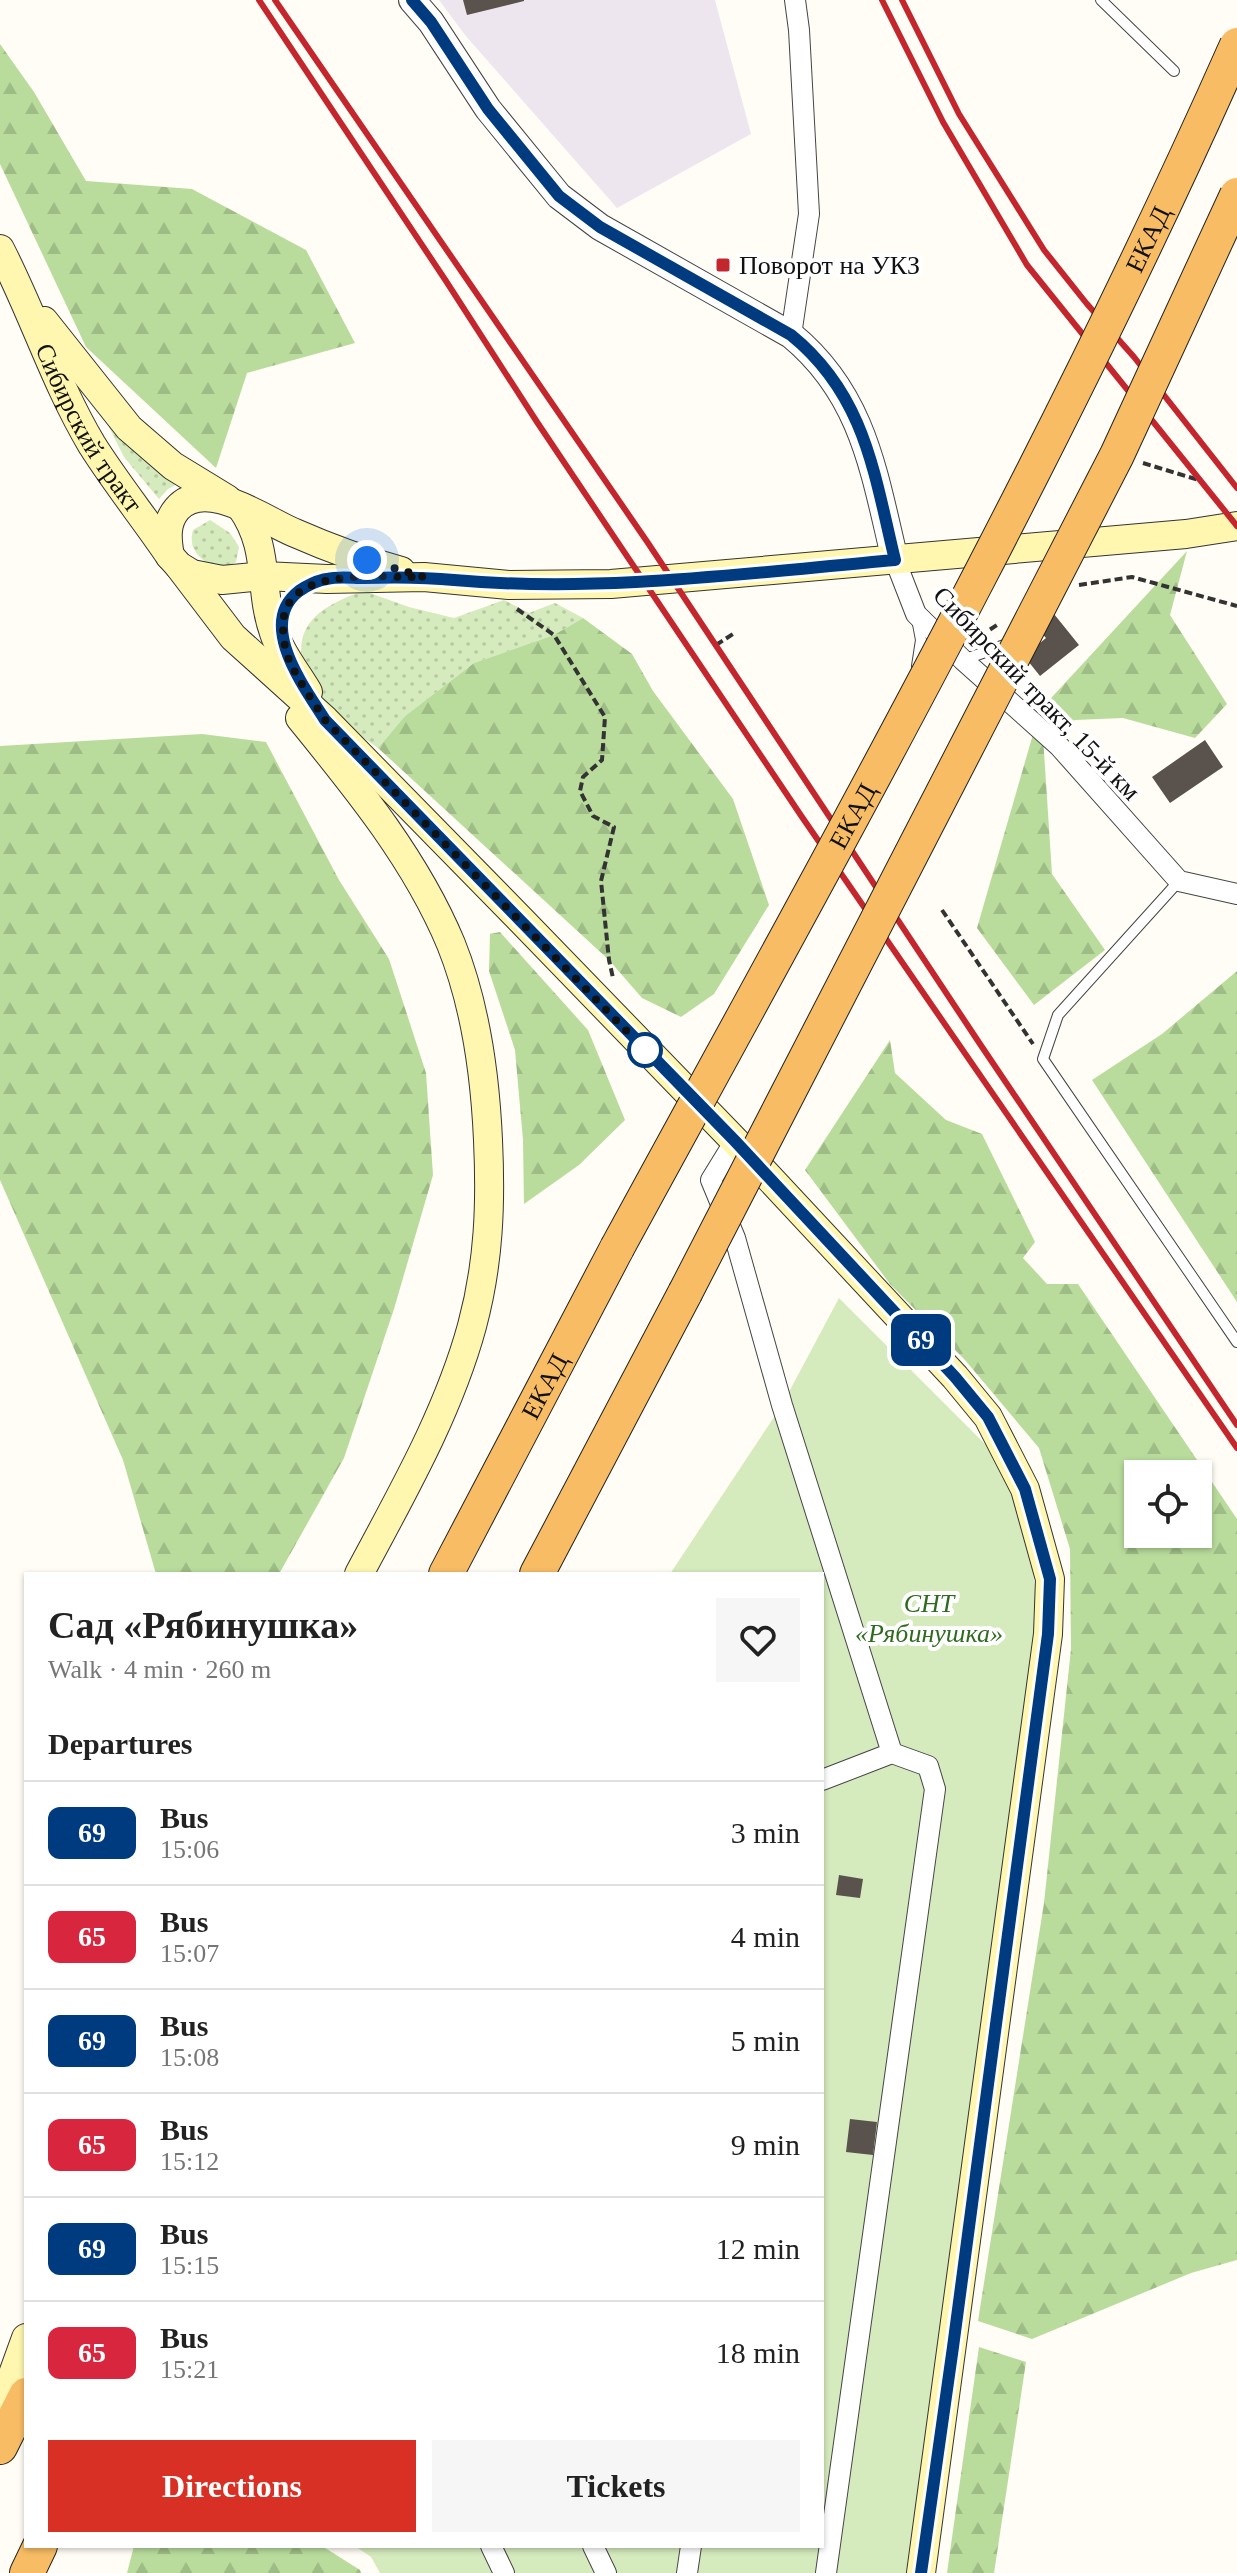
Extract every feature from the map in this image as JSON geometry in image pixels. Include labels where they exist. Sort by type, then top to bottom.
[{"type":"highway","name":"ЕКАД","points":[[447,1572],[617,1248],[879,768],[1054,431],[1127,284],[1237,45]]},
{"type":"highway","points":[[538,1572],[1096,497],[1237,195]]},
{"type":"highway","points":[[0,2447],[24,2399]]},
{"type":"highway","points":[[27,2573],[39,2548]]},
{"type":"main road","name":"Сибирский тракт","points":[[0,249],[53,368],[92,444],[233,637],[325,720],[735,1141],[955,1377],[988,1417],[1025,1489],[1050,1579],[1048,1634],[921,2573]]},
{"type":"main road","name":"Сибирский тракт","points":[[22,293],[129,428],[173,466],[236,504],[254,527],[273,632],[325,720]]},
{"type":"main road","points":[[424,577],[297,534],[236,504],[202,497],[190,500],[177,509],[168,527],[175,561],[202,577],[424,577],[509,585],[611,584],[1186,534],[1237,526]]},
{"type":"main road","points":[[232,579],[249,566],[259,542]]},
{"type":"main road","points":[[289,661],[283,628],[286,607],[299,591],[327,579]]},
{"type":"main road","points":[[233,637],[357,788],[424,891],[451,945],[475,1024],[483,1064],[490,1185],[488,1243],[472,1328],[416,1466],[360,1572]]},
{"type":"main road","points":[[0,2410],[24,2344]]},
{"type":"street","points":[[412,0],[431,22],[488,109],[559,196],[600,227],[791,335],[826,368],[854,412],[873,469],[895,560]]},
{"type":"street","points":[[791,335],[809,214],[795,0]]},
{"type":"street","name":"Сибирский тракт, 15-й км","points":[[895,560],[916,614],[1059,746],[1179,881]]},
{"type":"street","points":[[1179,881],[1237,894]]},
{"type":"street","points":[[735,1141],[711,1180],[735,1238],[782,1405],[892,1753]]},
{"type":"street","points":[[824,1779],[892,1753],[928,1766],[935,1789],[826,2573]]},
{"type":"street","points":[[492,2548],[504,2573]]},
{"type":"street","points":[[594,2548],[606,2573]]},
{"type":"street","points":[[687,2573],[691,2548]]},
{"type":"lane","points":[[1101,0],[1174,71]]},
{"type":"lane","points":[[910,716],[921,640],[916,614]]},
{"type":"lane","points":[[959,656],[1024,637]]},
{"type":"lane","points":[[1179,881],[1058,1015],[1043,1059],[1237,1342]]},
{"type":"path","points":[[1141,462],[1202,481]]},
{"type":"path","points":[[1069,587],[1132,577],[1237,606]]},
{"type":"path","points":[[517,609],[554,635],[605,717],[602,760],[583,777],[580,791],[593,816],[614,827],[601,881],[609,960],[616,991]]},
{"type":"path","points":[[959,656],[1004,620]]},
{"type":"path","points":[[716,645],[736,632]]},
{"type":"path","points":[[942,910],[1043,1059]]},
{"type":"shaded area","points":[[439,0],[715,0],[751,134],[617,208],[465,35]]},
{"type":"green space","points":[[0,44],[34,92],[86,181],[192,189],[306,250],[355,343],[247,373],[216,468],[86,347],[0,164]]},
{"type":"green space","points":[[104,417],[177,484],[159,499],[124,457]]},
{"type":"green space","points":[[210,520],[230,533],[239,547],[236,562],[219,572],[198,555],[192,544],[193,530]]},
{"type":"green space","points":[[1187,551],[1170,615],[1227,704],[1195,738],[1123,718],[1075,720],[1043,737],[1052,874],[1105,950],[1034,1005],[977,928],[1040,710]]},
{"type":"green space","points":[[364,591],[454,618],[504,600],[529,613],[555,603],[583,618],[554,635],[474,663],[405,716],[378,748],[321,704],[303,661],[301,646],[304,633],[321,612]]},
{"type":"green space","points":[[583,618],[632,654],[653,691],[733,799],[769,905],[714,994],[681,1017],[642,998],[609,960],[378,748],[405,716],[474,663],[554,635]]},
{"type":"green space","points":[[202,734],[266,742],[339,880],[389,959],[426,1073],[433,1175],[394,1309],[344,1458],[280,1572],[155,1572],[123,1460],[0,1180],[0,746]]},
{"type":"green space","points":[[500,932],[588,1030],[625,1120],[579,1165],[524,1204],[523,1140],[515,1050],[489,971],[490,934]]},
{"type":"green space","points":[[1237,971],[1237,1302],[1092,1080],[1162,1034]]},
{"type":"green space","points":[[890,1040],[895,1073],[946,1120],[982,1134],[1035,1242],[1023,1258],[1047,1284],[1078,1284],[1197,1460],[1124,1460],[1124,1548],[1212,1548],[1212,1482],[1237,1519],[1237,2260],[1191,2273],[1032,2339],[978,2321],[1044,1903],[1071,1649],[1070,1549],[1039,1448],[965,1360],[890,1284],[805,1170]]},
{"type":"green space","name":"СНТ «Рябинушка»","points":[[839,1298],[1004,1463],[1030,1549],[1039,1618],[906,2573],[380,2573],[371,2557],[358,2548],[824,2548],[824,1572],[671,1572],[782,1405]]},
{"type":"green space","points":[[979,2347],[1026,2362],[994,2573],[947,2573]]},
{"type":"green space","points":[[133,2548],[325,2548],[361,2573],[127,2573]]},
{"type":"building","points":[[463,0],[524,0],[524,1],[467,15]]},
{"type":"building","points":[[1054,614],[1079,645],[1040,676],[1024,656],[1046,638],[1037,628]]},
{"type":"building","points":[[1205,740],[1223,767],[1170,803],[1152,777]]},
{"type":"building","points":[[839,1875],[863,1879],[860,1898],[836,1895]]},
{"type":"building","points":[[850,2119],[877,2122],[873,2155],[846,2152]]},
{"type":"railway","points":[[259,0],[802,817],[1237,1448]]},
{"type":"railway","points":[[275,0],[648,543],[1237,1425]]},
{"type":"railway","points":[[882,0],[943,122],[1027,265],[1237,526]]},
{"type":"railway","points":[[902,0],[959,114],[1044,250],[1134,357],[1237,488]]},
{"type":"bus line","name":"69","points":[[412,0],[431,22],[488,109],[559,196],[600,227],[791,335],[826,368],[854,412],[873,469],[895,560],[611,584],[509,585],[424,577],[327,579],[299,591],[286,607],[283,628],[289,661],[325,720],[735,1141],[955,1377],[988,1417],[1013,1463],[1034,1515],[1050,1579],[1048,1634],[921,2573]]},
{"type":"place","name":"Поворот на УКЗ","points":[[723,265]]},
{"type":"route","points":[[367,560],[424,577],[327,579],[299,591],[286,607],[283,617],[289,661],[325,720],[645,1050]]}]
